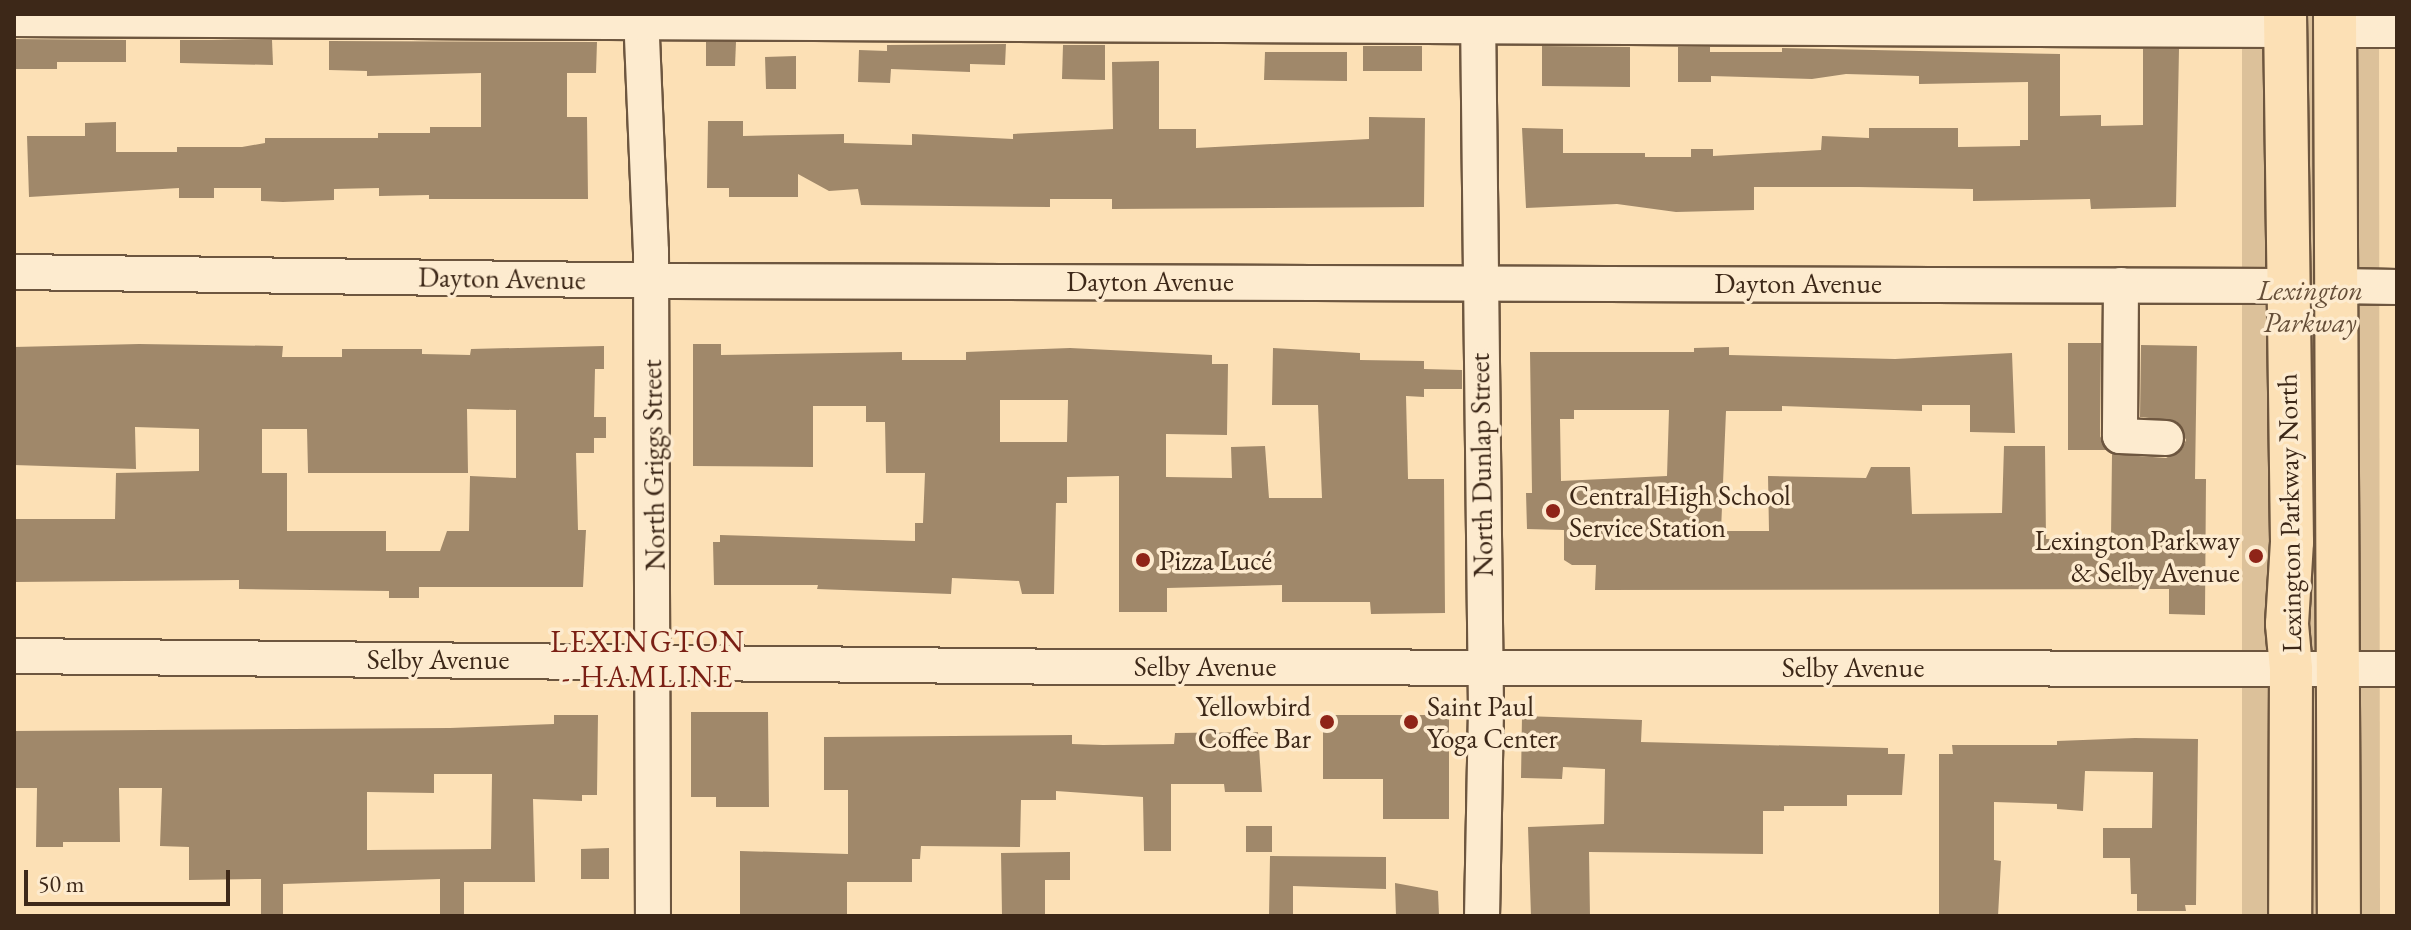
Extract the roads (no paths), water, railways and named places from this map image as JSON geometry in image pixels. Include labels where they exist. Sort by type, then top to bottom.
[{"type":"main road","name":"Lexington Parkway North","points":[[2285,22],[2290,916]]},
{"type":"main road","name":"Lexington Parkway North","points":[[2335,22],[2339,916]]},
{"type":"street","points":[[14,19],[2285,22]]},
{"type":"street","name":"North Griggs Street","points":[[641,19],[651,280],[655,663],[653,916]]},
{"type":"street","name":"North Dunlap Street","points":[[1478,20],[1482,916]]},
{"type":"street","points":[[2335,22],[2397,30]]},
{"type":"street","name":"Dayton Avenue","points":[[14,272],[651,280],[2286,286]]},
{"type":"street","points":[[2121,285],[2120,436],[2166,438]]},
{"type":"street","points":[[2336,286],[2397,287]]},
{"type":"street","name":"Selby Avenue","points":[[14,656],[655,663],[2397,669]]},
{"type":"place","name":"Central High School Service Station","points":[[1553,511]]},
{"type":"place","name":"Lexington Parkway & Selby Avenue","points":[[2256,556]]},
{"type":"place","name":"Pizza Lucé","points":[[1143,560]]},
{"type":"place","name":"Yellowbird Coffee Bar","points":[[1327,722]]},
{"type":"place","name":"Saint Paul Yoga Center","points":[[1411,722]]},
{"type":"district","name":"LEXINGTON - HAMLINE","points":[[648,659]]},
{"type":"park label","name":"Lexington Parkway","points":[[2310,306]]}]
